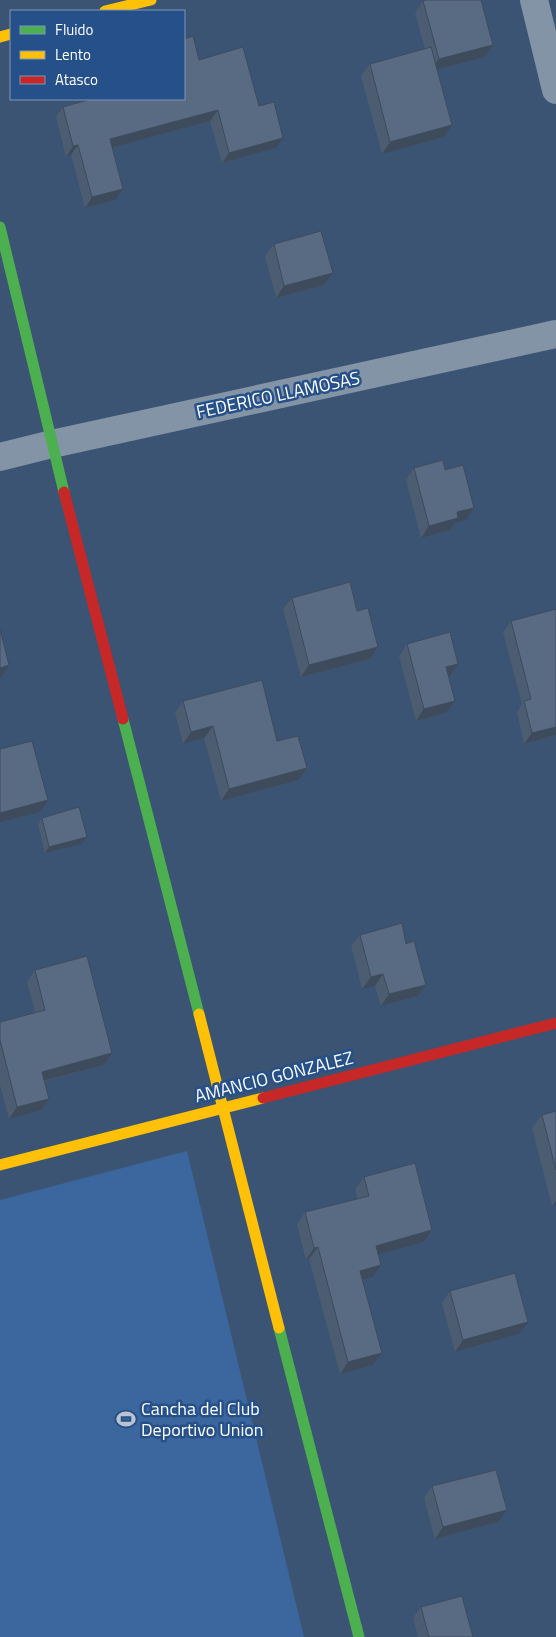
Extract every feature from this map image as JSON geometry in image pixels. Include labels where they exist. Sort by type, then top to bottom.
[{"type":"street","points":[[109,10],[151,0]]},
{"type":"street","points":[[534,0],[556,90]]},
{"type":"street","points":[[0,227],[52,444],[359,1637]]},
{"type":"street","name":"FEDERICO LLAMOSAS","points":[[0,457],[556,334]]},
{"type":"street","name":"AMANCIO GONZALEZ","points":[[0,1165],[556,1023]]},
{"type":"shaded area","name":"Cancha del Club Deportivo Union","points":[[187,1151],[304,1637],[0,1637],[0,1200]]},
{"type":"building","points":[[481,0],[493,45],[439,59],[423,1]]},
{"type":"building","points":[[193,36],[199,60],[243,47],[259,106],[274,102],[283,138],[229,153],[218,110],[110,139],[123,189],[92,197],[78,145],[73,146],[63,107],[88,100],[185,100],[185,39]]},
{"type":"building","points":[[431,47],[452,125],[390,142],[370,64]]},
{"type":"building","points":[[321,231],[333,273],[284,286],[274,244]]},
{"type":"building","points":[[443,460],[445,470],[463,465],[474,508],[457,512],[458,518],[429,526],[414,468]]},
{"type":"building","points":[[350,582],[357,611],[368,608],[378,647],[309,665],[292,598]]},
{"type":"building","points":[[556,609],[556,727],[532,733],[524,701],[531,699],[511,621]]},
{"type":"building","points":[[0,629],[9,665],[0,668]]},
{"type":"building","points":[[450,632],[458,664],[446,667],[455,701],[424,709],[407,644]]},
{"type":"building","points":[[262,680],[277,741],[298,736],[307,768],[229,789],[213,726],[191,732],[183,701]]},
{"type":"building","points":[[32,741],[48,800],[0,813],[0,749]]},
{"type":"building","points":[[79,807],[87,837],[49,847],[42,818]]},
{"type":"building","points":[[402,923],[406,944],[414,941],[426,985],[389,994],[383,974],[371,977],[360,935]]},
{"type":"building","points":[[87,956],[112,1053],[42,1072],[49,1099],[17,1107],[0,1040],[0,1022],[45,1010],[35,970]]},
{"type":"building","points":[[556,1111],[556,1170],[542,1115]]},
{"type":"building","points":[[415,1163],[432,1230],[376,1246],[381,1265],[360,1271],[382,1353],[348,1362],[318,1247],[314,1248],[305,1212],[369,1196],[364,1177]]},
{"type":"building","points":[[515,1273],[528,1322],[463,1340],[450,1291]]},
{"type":"building","points":[[496,1470],[507,1510],[443,1527],[432,1486]]},
{"type":"building","points":[[462,1596],[473,1637],[429,1637],[421,1607]]},
{"type":"traffic: fast","points":[[0,227],[64,492]]},
{"type":"traffic: fast","points":[[123,719],[199,1014]]},
{"type":"traffic: fast","points":[[279,1328],[359,1637]]},
{"type":"traffic: slow","points":[[109,10],[151,0]]},
{"type":"traffic: slow","points":[[0,37],[10,34]]},
{"type":"traffic: slow","points":[[199,1014],[279,1328]]},
{"type":"traffic: slow","points":[[0,1165],[263,1098]]},
{"type":"traffic: jam","points":[[64,492],[123,719]]},
{"type":"traffic: jam","points":[[263,1098],[556,1023]]},
{"type":"place","name":"Cancha del Club Deportivo Union","points":[[126,1419]]}]
